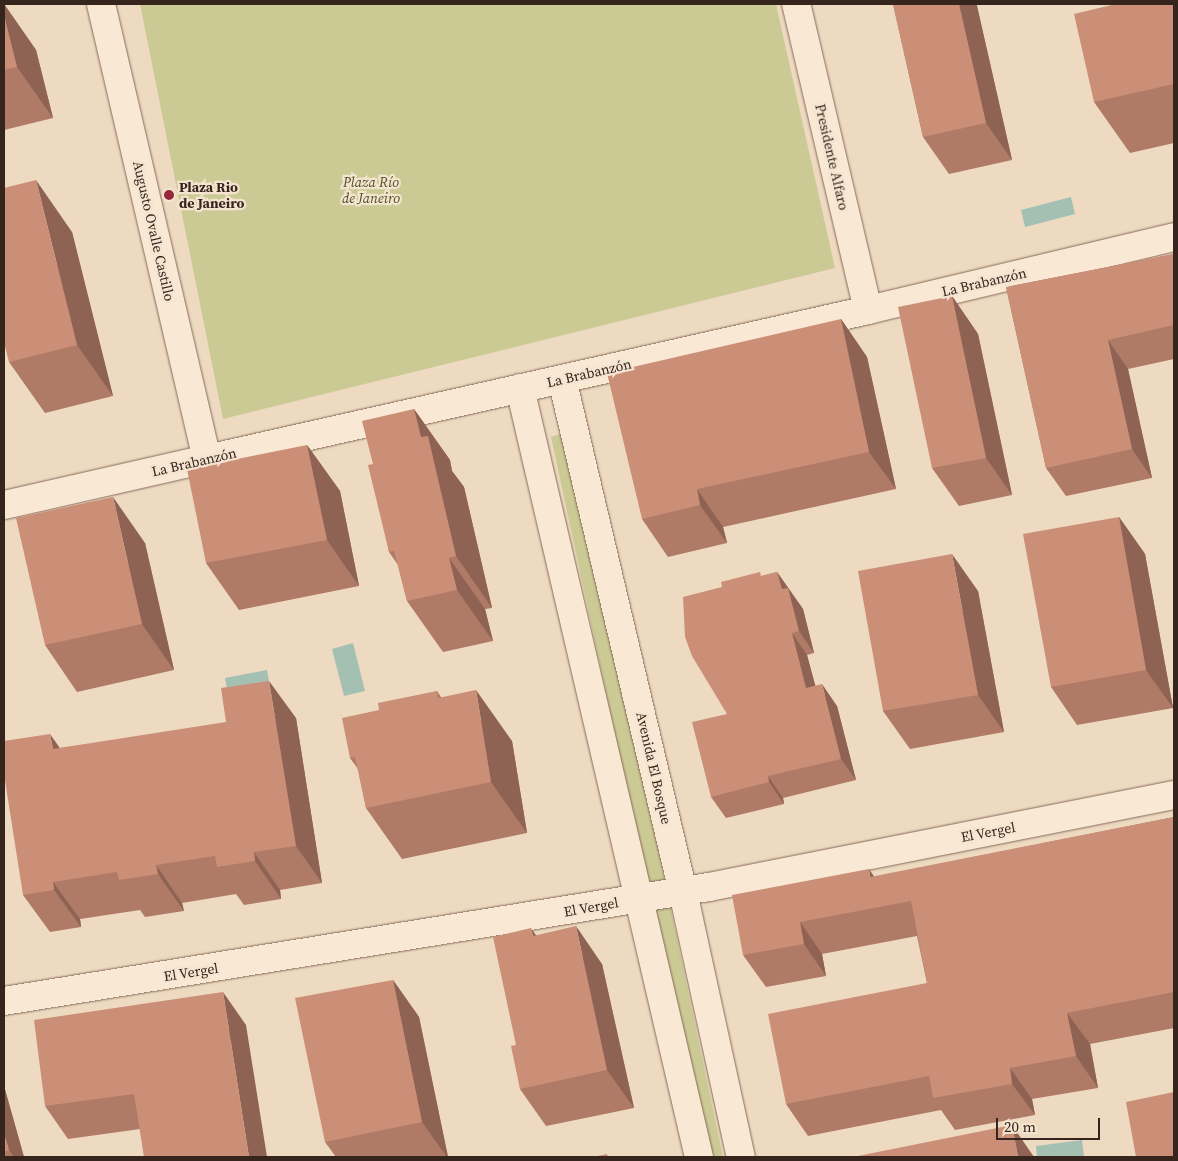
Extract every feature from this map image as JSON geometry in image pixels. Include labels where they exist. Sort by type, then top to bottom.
[{"type":"street","name":"Augusto Ovalle Castillo","points":[[101,4],[207,459]]},
{"type":"street","name":"Presidente Alfaro","points":[[796,4],[868,310]]},
{"type":"street","name":"La Brabanzón","points":[[4,505],[868,310],[1174,236]]},
{"type":"street","name":"Avenida El Bosque","points":[[562,379],[683,892],[741,1157]]},
{"type":"street","points":[[520,388],[699,1157]]},
{"type":"street","name":"El Vergel","points":[[4,1001],[683,892],[1174,795]]},
{"type":"green space","name":"Plaza Río de Janeiro","points":[[140,4],[776,4],[835,268],[223,419]]},
{"type":"green space","points":[[563,433],[658,848],[723,1157],[708,1157],[640,851],[551,437]]},
{"type":"shaded area","points":[[1071,197],[1075,214],[1025,227],[1021,210]]},
{"type":"shaded area","points":[[353,643],[365,691],[344,696],[332,649]]},
{"type":"shaded area","points":[[267,670],[271,692],[229,700],[225,678]]},
{"type":"shaded area","points":[[1082,1140],[1084,1157],[1037,1157],[1036,1146]]},
{"type":"building","points":[[893,4],[959,4],[986,123],[923,137]]},
{"type":"building","points":[[1116,4],[1174,4],[1174,84],[1094,102],[1074,14]]},
{"type":"building","points":[[4,15],[17,67],[4,70]]},
{"type":"building","points":[[36,180],[77,345],[9,362],[4,342],[4,188]]},
{"type":"building","points":[[1174,254],[1174,325],[1108,340],[1132,449],[1046,468],[1006,287]]},
{"type":"building","points":[[952,296],[986,458],[932,468],[898,307]]},
{"type":"building","points":[[841,319],[869,452],[697,489],[700,505],[642,519],[607,373]]},
{"type":"building","points":[[414,409],[421,437],[428,436],[456,556],[449,558],[457,590],[407,601],[394,551],[389,552],[368,465],[373,464],[362,421]]},
{"type":"building","points":[[307,445],[327,540],[206,563],[187,469]]},
{"type":"building","points":[[113,497],[142,624],[45,645],[16,518]]},
{"type":"building","points":[[1119,517],[1146,670],[1051,687],[1023,534]]},
{"type":"building","points":[[952,554],[978,695],[883,711],[858,571]]},
{"type":"building","points":[[760,572],[761,576],[777,572],[782,589],[788,588],[799,631],[792,633],[806,688],[822,684],[841,759],[768,776],[769,782],[711,797],[692,722],[727,714],[692,656],[685,637],[683,597],[722,587],[721,582]]},
{"type":"building","points":[[269,681],[296,846],[254,852],[255,861],[217,867],[215,856],[156,865],[158,874],[119,880],[117,872],[53,882],[54,890],[23,895],[4,774],[4,741],[50,734],[53,749],[226,722],[221,688]]},
{"type":"building","points":[[476,690],[491,782],[366,808],[355,757],[350,758],[342,718],[379,710],[378,703],[437,691],[438,698]]},
{"type":"building","points":[[1174,817],[1174,992],[1067,1013],[1076,1056],[1010,1068],[1012,1084],[933,1098],[929,1076],[786,1104],[768,1014],[927,983],[911,901],[800,922],[804,944],[743,955],[732,895],[869,869],[870,877]]},
{"type":"building","points":[[576,926],[607,1070],[520,1089],[511,1046],[516,1045],[493,937],[531,928],[533,936]]},
{"type":"building","points":[[393,980],[422,1122],[325,1142],[295,998]]},
{"type":"building","points":[[223,992],[249,1157],[144,1157],[134,1094],[45,1106],[34,1020]]},
{"type":"building","points":[[1174,1092],[1174,1157],[1136,1157],[1126,1102]]},
{"type":"building","points":[[1012,1125],[1018,1157],[853,1157]]},
{"type":"building","points":[[4,1133],[9,1150],[4,1152]]},
{"type":"building","points":[[607,1154],[608,1157],[593,1157]]},
{"type":"place","name":"Plaza Rio de Janeiro","points":[[169,195]]}]
